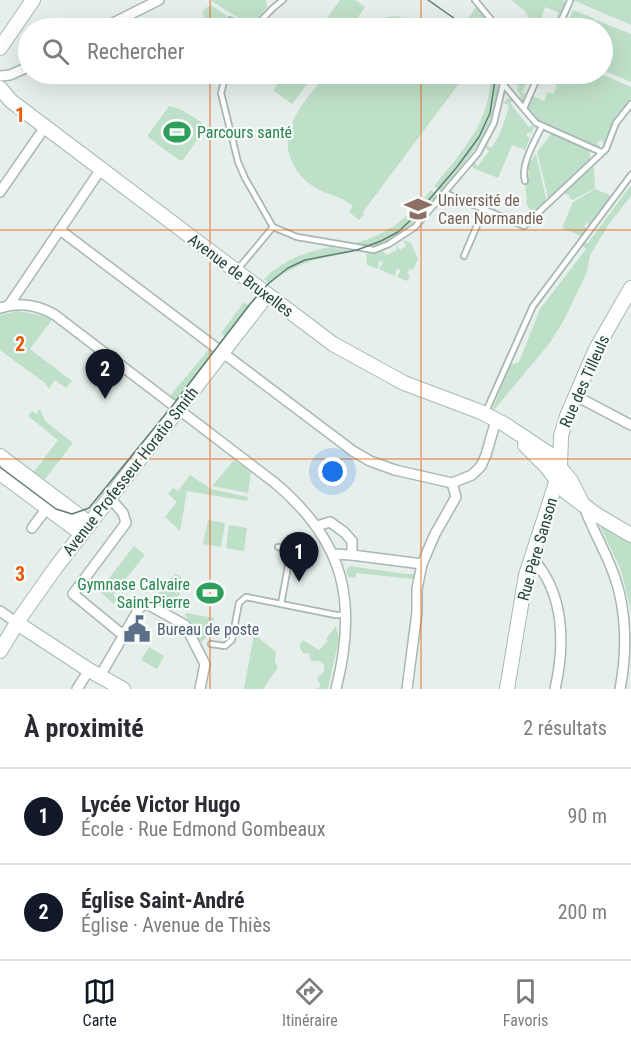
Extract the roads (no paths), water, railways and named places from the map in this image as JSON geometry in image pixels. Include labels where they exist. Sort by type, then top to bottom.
[{"type":"street","points":[[20,18],[33,0]]},
{"type":"street","points":[[123,18],[159,0]]},
{"type":"street","points":[[2,42],[18,20]]},
{"type":"street","name":"Avenue de Bruxelles","points":[[0,88],[11,101],[319,335],[362,362],[404,384],[473,408],[495,419],[548,453],[558,474],[571,482],[582,503]]},
{"type":"street","points":[[0,192],[45,127]]},
{"type":"street","points":[[5,307],[101,169]]},
{"type":"street","points":[[60,230],[361,456],[395,470],[452,483],[468,478],[481,466],[495,419]]},
{"type":"street","name":"Rue des Tilleuls","points":[[558,474],[561,436],[576,396],[602,338],[631,288]]},
{"type":"street","name":"Avenue Professeur Horatio Smith","points":[[0,651],[40,589],[267,294]]},
{"type":"street","points":[[5,307],[33,306],[50,312],[290,495],[317,526],[334,554],[345,594],[344,652],[336,689]]},
{"type":"street","points":[[576,396],[631,425]]},
{"type":"street","points":[[0,456],[86,529]]},
{"type":"street","points":[[0,473],[47,508],[86,529]]},
{"type":"street","name":"Rue Père Sanson","points":[[507,689],[526,575],[558,474]]},
{"type":"street","points":[[407,689],[417,612],[417,589],[422,564],[435,534],[456,497],[452,483]]},
{"type":"street","points":[[110,498],[123,513],[126,523],[74,594],[123,635]]},
{"type":"street","points":[[582,503],[597,515],[631,535]]},
{"type":"street","points":[[582,503],[615,576],[620,599],[625,645],[620,689]]},
{"type":"street","points":[[32,528],[47,508]]},
{"type":"street","points":[[317,526],[330,522],[344,532],[352,541],[352,555]]},
{"type":"street","points":[[334,554],[422,564]]},
{"type":"street","points":[[532,558],[551,586],[558,608],[561,648],[555,689]]},
{"type":"street","points":[[77,689],[95,674],[140,607],[147,604],[185,625],[205,664],[200,689]]},
{"type":"street","points":[[0,611],[95,674],[123,689]]},
{"type":"lane","points":[[264,18],[283,0]]},
{"type":"lane","points":[[475,0],[490,18]]},
{"type":"lane","points":[[562,18],[570,1]]},
{"type":"lane","points":[[223,84],[221,93],[238,162],[273,227],[297,237],[374,250],[389,244],[415,227],[484,143],[494,123],[503,84]]},
{"type":"lane","points":[[503,84],[536,123],[602,152]]},
{"type":"lane","points":[[524,108],[535,84]]},
{"type":"lane","points":[[445,193],[524,226],[593,164],[606,149],[615,123],[631,104]]},
{"type":"lane","points":[[525,181],[523,174],[525,166],[542,126]]},
{"type":"lane","points":[[495,419],[508,361],[533,306],[631,175]]},
{"type":"lane","points":[[464,256],[484,209]]},
{"type":"lane","points":[[236,272],[273,227]]},
{"type":"lane","points":[[506,343],[514,346]]},
{"type":"lane","points":[[501,358],[508,361]]},
{"type":"lane","points":[[278,547],[291,550],[281,604]]},
{"type":"lane","points":[[211,644],[225,646],[232,640],[239,603],[246,597],[346,615]]},
{"type":"tram line","points":[[428,0],[454,18]]},
{"type":"tram line","points":[[0,467],[56,509],[72,514],[89,508],[269,283],[288,268],[305,260],[357,250],[381,241],[398,232],[416,215],[479,137],[490,113],[494,84]]},
{"type":"place","name":"Parcours santé","points":[[177,132]]},
{"type":"place","name":"Université de Caen Normandie","points":[[418,209]]},
{"type":"place","name":"Église Saint-André","points":[[105,399]]},
{"type":"place","name":"Lycée Victor Hugo","points":[[299,582]]},
{"type":"place","name":"Gymnase Calvaire Saint-Pierre","points":[[210,593]]},
{"type":"place","name":"Bureau de poste","points":[[137,629]]}]
